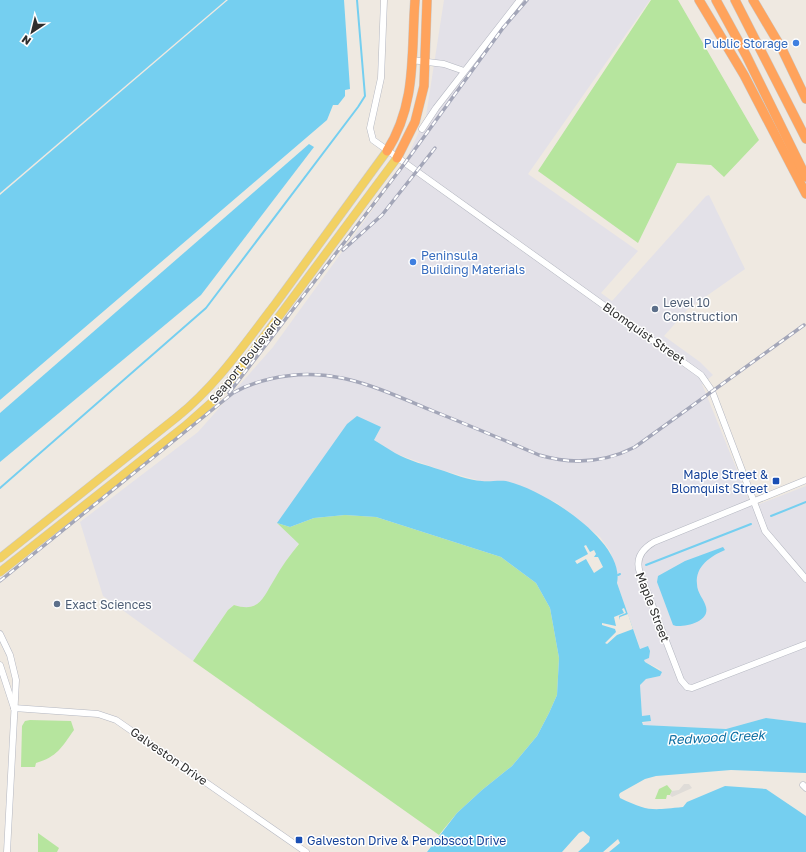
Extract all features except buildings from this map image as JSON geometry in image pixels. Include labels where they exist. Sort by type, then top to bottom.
[{"type":"highway","points":[[397,158],[411,132],[419,112],[424,86],[428,0]]},
{"type":"highway","points":[[425,42],[432,0]]},
{"type":"highway","points":[[716,0],[746,56],[806,177]]},
{"type":"highway","points":[[735,0],[806,139]]},
{"type":"highway","points":[[753,0],[782,49]]},
{"type":"highway","points":[[761,0],[806,99]]},
{"type":"highway","points":[[387,151],[395,138],[406,110],[410,92],[415,1]]},
{"type":"highway","points":[[700,2],[744,75],[806,194]]},
{"type":"main road","name":"Seaport Boulevard","points":[[0,558],[196,401],[222,374],[387,151]]},
{"type":"main road","name":"Seaport Boulevard","points":[[0,572],[199,414],[228,384],[397,158]]},
{"type":"main road","points":[[264,319],[270,328]]},
{"type":"main road","points":[[196,401],[199,414]]},
{"type":"main road","points":[[109,471],[115,480]]},
{"type":"street","name":"Blomquist Street","points":[[384,0],[381,78],[370,132],[373,140],[701,375],[712,391],[766,531],[806,579]]},
{"type":"street","points":[[422,129],[520,0]]},
{"type":"street","points":[[411,60],[451,66],[464,72]]},
{"type":"street","name":"Maple Street","points":[[806,480],[662,538],[648,546],[639,557],[638,563],[640,573],[681,680],[687,687],[692,688],[806,644]]},
{"type":"street","points":[[0,634],[14,668],[16,692],[7,852]]},
{"type":"street","points":[[0,665],[14,708]]},
{"type":"street","name":"Galveston Drive","points":[[14,708],[98,714],[116,720],[306,852]]},
{"type":"shaded area","points":[[444,0],[650,0],[528,174],[638,251],[601,293],[612,301],[706,196],[709,195],[745,269],[688,309],[664,336],[700,362],[713,375],[702,384],[752,507],[806,486],[806,723],[766,718],[726,729],[643,725],[642,723],[651,721],[642,716],[640,685],[646,679],[660,676],[660,669],[645,662],[617,583],[618,577],[610,551],[600,537],[557,503],[529,490],[506,481],[481,481],[441,470],[394,453],[374,440],[381,427],[277,523],[299,543],[274,580],[267,595],[256,605],[245,608],[234,605],[228,610],[193,661],[103,596],[80,522],[198,432],[273,347],[402,169],[426,116]]},
{"type":"shaded area","points":[[684,784],[689,784],[692,788],[672,797],[670,795],[672,791],[679,790]]},
{"type":"green space","points":[[651,0],[678,0],[759,140],[724,177],[711,165],[677,163],[638,243],[538,171]]},
{"type":"green space","points":[[345,515],[376,517],[501,557],[536,583],[550,608],[559,658],[557,695],[549,713],[537,736],[512,766],[482,790],[457,813],[439,835],[193,661],[228,610],[234,605],[249,607],[255,605],[263,598],[299,544],[277,523],[290,527],[314,518]]},
{"type":"green space","points":[[25,721],[71,721],[74,730],[58,751],[49,758],[36,763],[35,767],[21,767],[22,726]]},
{"type":"green space","points":[[667,785],[672,791],[670,795],[667,795],[666,799],[655,799],[659,789]]},
{"type":"green space","points":[[38,833],[59,848],[57,852],[38,852]]},
{"type":"water","points":[[0,0],[226,0],[0,193]]},
{"type":"water","points":[[228,0],[344,0],[350,89],[345,90],[345,96],[338,105],[333,105],[327,120],[0,400],[0,195]]},
{"type":"water","points":[[309,144],[314,147],[201,295],[0,462],[0,413]]},
{"type":"water","name":"Redwood Creek","points":[[357,416],[381,427],[374,440],[400,456],[466,478],[485,481],[506,481],[521,486],[559,505],[595,534],[608,550],[616,567],[617,583],[640,649],[648,646],[650,651],[649,658],[644,660],[662,672],[660,676],[646,679],[640,685],[642,716],[650,715],[651,721],[642,722],[643,725],[726,729],[766,718],[806,723],[806,773],[731,770],[656,776],[645,779],[619,795],[620,798],[638,806],[657,809],[683,807],[687,802],[725,786],[766,789],[806,816],[806,852],[609,852],[620,843],[618,839],[603,852],[578,852],[589,842],[590,837],[583,831],[579,833],[562,852],[427,852],[457,813],[482,790],[512,766],[537,736],[557,695],[559,658],[550,608],[536,583],[501,557],[376,517],[345,515],[314,518],[290,527],[277,523],[347,424]]},
{"type":"water","points":[[723,547],[725,550],[714,555],[705,562],[701,567],[697,578],[697,587],[706,607],[704,616],[701,620],[691,624],[680,626],[673,625],[657,582],[658,576],[685,561]]},
{"type":"pier","points":[[586,545],[590,552],[594,550],[596,554],[594,557],[598,557],[603,567],[594,573],[586,559],[577,564],[575,561],[588,554],[584,546]]},
{"type":"pier","points":[[624,608],[626,613],[619,616],[620,620],[620,617],[628,614],[633,629],[617,635],[607,644],[605,643],[616,632],[615,629],[602,625],[602,623],[616,626],[614,617],[624,613],[622,609]]},
{"type":"waterway","points":[[0,488],[206,308],[358,107],[365,96],[357,0]]},
{"type":"waterway","points":[[771,516],[806,502]]},
{"type":"waterway","points":[[646,565],[751,524]]},
{"type":"railway","points":[[229,393],[405,163],[503,28],[527,0]]},
{"type":"railway","points":[[343,250],[382,215],[435,148]]},
{"type":"railway","points":[[0,581],[233,393],[256,383],[292,375],[313,374],[334,376],[392,394],[539,455],[564,460],[588,461],[612,456],[635,447],[804,325]]},
{"type":"place","name":"Public Storage","points":[[796,43]]},
{"type":"place","name":"Peninsula Building Materials","points":[[413,262]]},
{"type":"place","name":"Level 10 Construction","points":[[655,309]]},
{"type":"place","name":"Maple Street & Blomquist Street","points":[[776,481]]},
{"type":"place","name":"Exact Sciences","points":[[57,604]]},
{"type":"place","name":"Galveston Drive & Penobscot Drive","points":[[299,840]]}]
